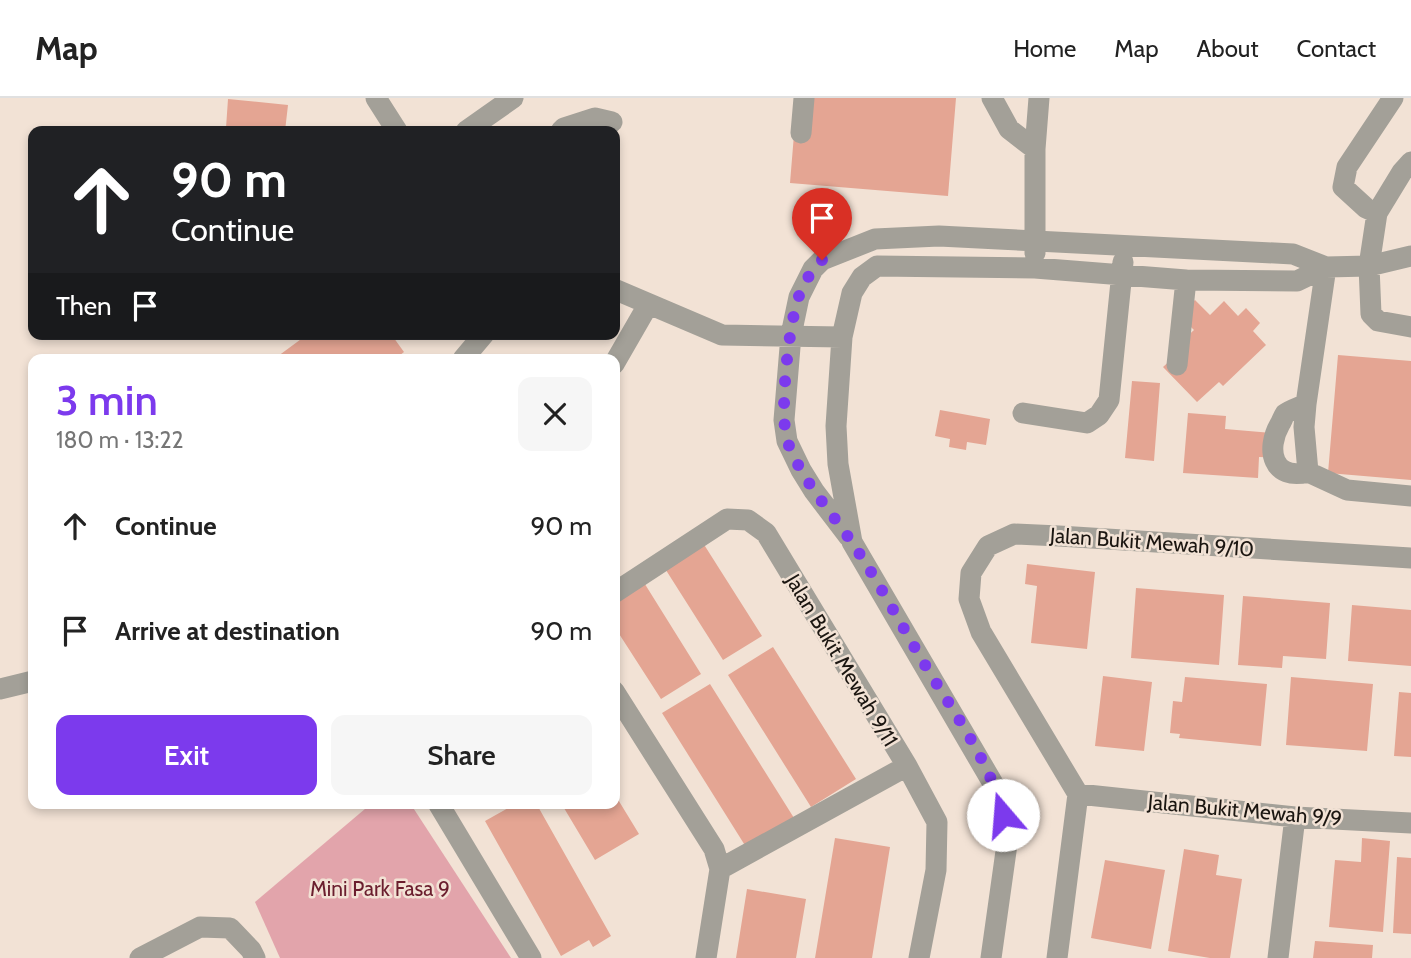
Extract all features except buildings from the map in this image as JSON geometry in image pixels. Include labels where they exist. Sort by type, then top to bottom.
[{"type":"street","points":[[376,98],[394,126]]},
{"type":"street","points":[[473,126],[513,98]]},
{"type":"street","points":[[801,133],[804,98]]},
{"type":"street","points":[[992,98],[1009,129],[1035,149]]},
{"type":"street","points":[[1035,268],[1035,149],[1039,98]]},
{"type":"street","points":[[1377,213],[1366,208],[1343,187],[1347,167],[1393,98]]},
{"type":"street","points":[[570,126],[596,118],[612,121]]},
{"type":"street","points":[[1411,162],[1377,213],[1370,266],[1371,314],[1378,321],[1411,327]]},
{"type":"street","points":[[991,958],[1008,837],[998,792],[852,542],[814,491],[787,441],[784,420],[791,335],[799,297],[813,269],[822,260],[875,239],[939,236],[1293,254],[1326,267],[1370,266],[1411,256]]},
{"type":"street","points":[[1023,413],[1087,423],[1099,415],[1109,400],[1124,246]]},
{"type":"street","points":[[850,249],[862,276]]},
{"type":"street","points":[[852,542],[838,464],[836,426],[842,337],[847,308],[862,276],[877,266],[1035,268],[1186,280],[1297,281],[1326,267]]},
{"type":"street","points":[[1308,471],[1304,427],[1306,404],[1326,267]]},
{"type":"street","points":[[1177,365],[1186,280]]},
{"type":"street","points":[[620,292],[722,335],[842,337]]},
{"type":"street","points":[[620,354],[648,305]]},
{"type":"street","points":[[467,354],[479,340]]},
{"type":"street","points":[[1306,404],[1285,414],[1274,434],[1272,459],[1282,470],[1296,475],[1308,471],[1348,490],[1411,496]]},
{"type":"street","name":"Jalan Bukit Mewah 9/11","points":[[620,589],[727,519],[748,520],[766,533],[907,766],[937,822],[936,870],[919,958]]},
{"type":"street","name":"Jalan Bukit Mewah 9/10","points":[[1078,794],[981,632],[969,599],[971,573],[988,546],[1014,534],[1411,558]]},
{"type":"street","points":[[0,689],[28,682]]},
{"type":"street","points":[[620,700],[714,849],[720,869],[706,958]]},
{"type":"street","points":[[720,869],[907,766]]},
{"type":"street","points":[[1057,958],[1078,794]]},
{"type":"street","name":"Jalan Bukit Mewah 9/9","points":[[1078,794],[1295,817],[1411,823]]},
{"type":"street","points":[[442,809],[531,958]]},
{"type":"street","points":[[1278,958],[1295,817]]},
{"type":"street","points":[[140,958],[200,928],[230,928],[255,958]]},
{"type":"green space","name":"Mini Park Fasa 9","points":[[365,809],[414,809],[511,958],[280,958],[255,902]]},
{"type":"route","points":[[822,260],[813,269],[799,297],[791,335],[784,420],[787,441],[801,470],[852,542],[964,731],[998,792],[1003,815]]}]
